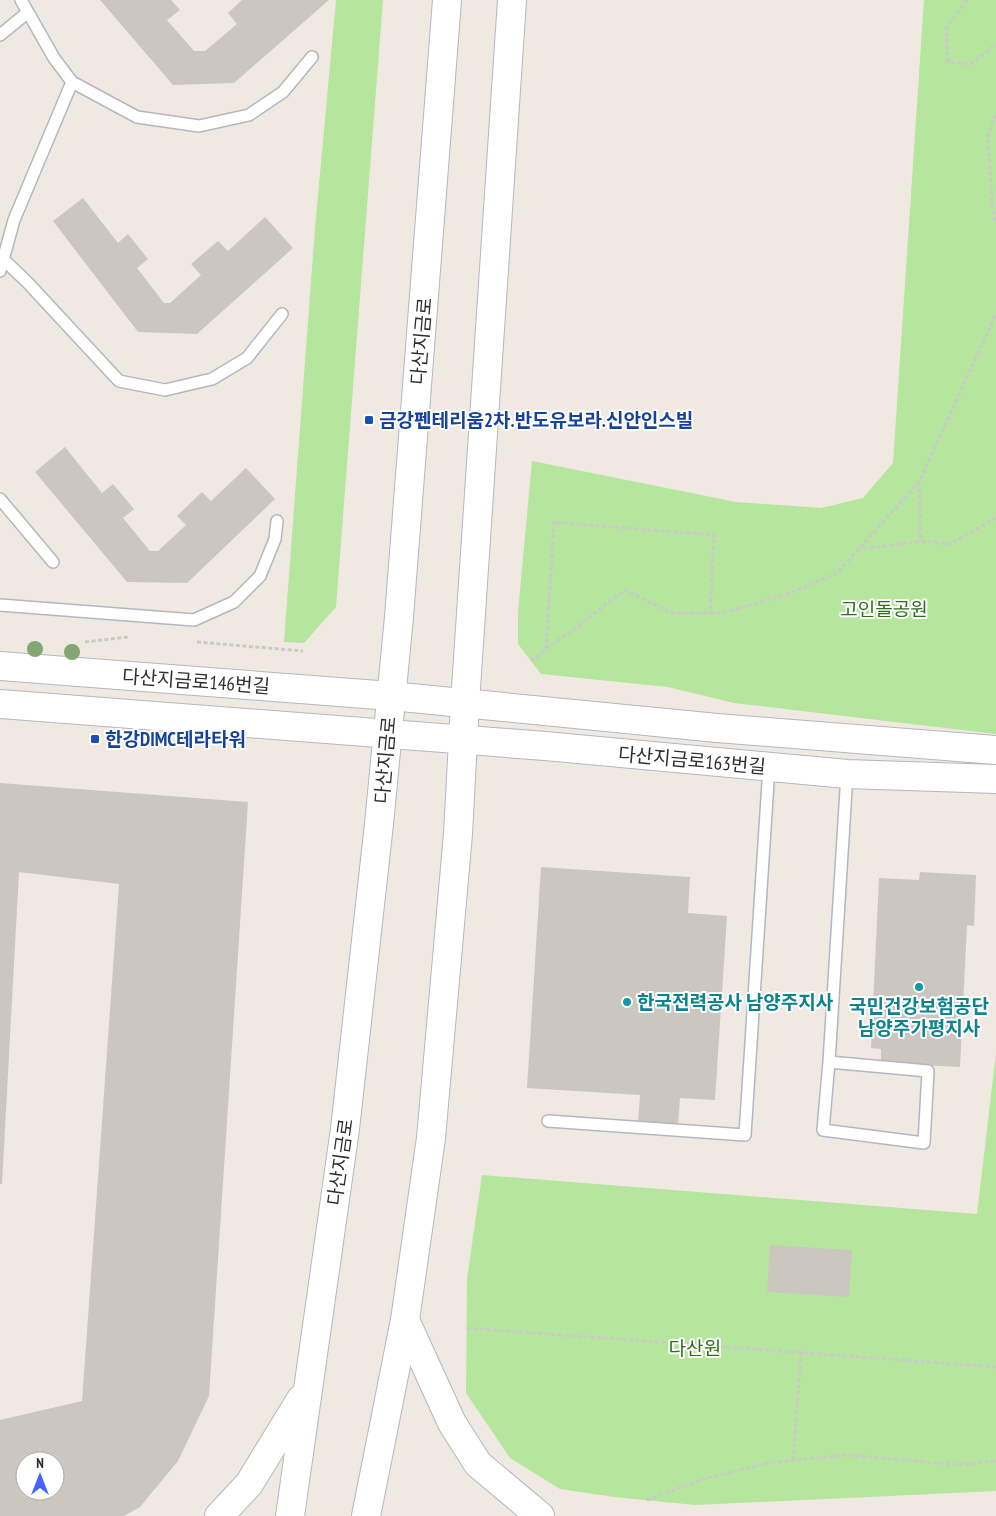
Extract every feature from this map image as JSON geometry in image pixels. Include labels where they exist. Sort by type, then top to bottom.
[{"type":"street","name":"다산지금로","points":[[290,1516],[345,1129],[379,824],[399,617],[447,0]]},
{"type":"street","points":[[366,1516],[405,1320],[431,1138],[458,834],[512,0]]},
{"type":"street","name":"다산지금로146번길","points":[[0,666],[392,696]]},
{"type":"street","name":"다산지금로163번길","points":[[392,696],[717,728],[996,750]]},
{"type":"street","name":"다산지금로146번길","points":[[0,704],[388,735]]},
{"type":"street","name":"다산지금로163번길","points":[[388,735],[847,774],[996,779]]},
{"type":"street","points":[[405,1320],[452,1423],[478,1464],[540,1516]]},
{"type":"street","points":[[219,1516],[249,1484],[308,1390]]},
{"type":"lane","points":[[21,0],[54,58],[72,82],[137,117],[199,126],[249,115],[283,92],[312,58]]},
{"type":"lane","points":[[0,35],[27,13]]},
{"type":"lane","points":[[0,271],[14,220],[72,82]]},
{"type":"lane","points":[[3,259],[28,283],[119,381],[165,390],[212,379],[247,358],[282,314]]},
{"type":"lane","points":[[0,499],[53,562]]},
{"type":"lane","points":[[0,605],[194,620],[234,602],[260,576],[275,539],[277,521]]},
{"type":"lane","points":[[548,1120],[745,1136],[768,767]]},
{"type":"lane","points":[[829,1062],[928,1071],[924,1143],[823,1130],[847,774]]},
{"type":"path","points":[[967,0],[946,29],[948,62],[972,64],[996,44]]},
{"type":"path","points":[[996,115],[988,134],[992,203],[996,224]]},
{"type":"path","points":[[531,661],[625,590],[672,613],[722,613],[785,596],[837,573],[919,482],[996,314]]},
{"type":"path","points":[[919,482],[921,541]]},
{"type":"path","points":[[857,550],[921,541],[950,544],[996,518]]},
{"type":"path","points":[[546,650],[554,522],[714,535],[710,613]]},
{"type":"path","points":[[77,643],[136,636]]},
{"type":"path","points":[[195,642],[303,651]]},
{"type":"path","points":[[467,1328],[996,1367]]},
{"type":"path","points":[[793,1460],[801,1353]]},
{"type":"path","points":[[647,1500],[701,1480],[767,1463],[793,1460],[846,1455],[959,1465],[996,1460]]},
{"type":"green space","points":[[336,0],[383,0],[336,607],[304,643],[284,642],[315,228]]},
{"type":"green space","name":"고인돌공원","points":[[924,0],[996,0],[996,734],[734,703],[668,687],[541,674],[518,644],[518,612],[532,461],[736,502],[821,508],[863,498],[893,463]]},
{"type":"green space","name":"다산원","points":[[996,1053],[996,1491],[695,1505],[614,1497],[560,1489],[510,1458],[466,1393],[467,1279],[482,1175],[977,1214]]},
{"type":"building","points":[[100,0],[171,0],[180,10],[167,20],[194,51],[205,51],[237,24],[228,13],[242,0],[329,0],[234,83],[173,85]]},
{"type":"building","points":[[83,198],[118,243],[128,234],[148,259],[137,268],[164,303],[170,303],[201,275],[191,264],[218,241],[228,251],[265,217],[293,248],[197,334],[138,332],[53,221]]},
{"type":"building","points":[[65,447],[102,493],[113,484],[134,509],[123,518],[150,551],[158,551],[186,525],[177,516],[202,492],[211,501],[246,468],[275,499],[187,583],[127,582],[35,472]]},
{"type":"building","points":[[0,783],[248,802],[209,1396],[178,1461],[140,1507],[124,1516],[0,1516],[0,1420],[82,1401],[119,884],[19,872],[2,1184],[0,1184]]},
{"type":"building","name":"한국전력공사 남양주지사","points":[[541,867],[690,877],[688,913],[727,916],[715,1100],[680,1098],[678,1126],[638,1123],[640,1095],[527,1088]]},
{"type":"building","name":"국민건강보험공단 남양주가평지사","points":[[920,872],[976,875],[974,926],[967,925],[960,1067],[881,1063],[881,1049],[871,1048],[879,878],[919,880]]},
{"type":"building","points":[[770,1245],[852,1250],[849,1297],[767,1292]]},
{"type":"place","name":"금강펜테리움2차.반도유보라.신안인스빌","points":[[369,420]]},
{"type":"place","name":"한강DIMC테라타워","points":[[95,739]]},
{"type":"place","name":"국민건강보험공단 남양주가평지사","points":[[919,987]]},
{"type":"place","name":"한국전력공사 남양주지사","points":[[627,1002]]}]
